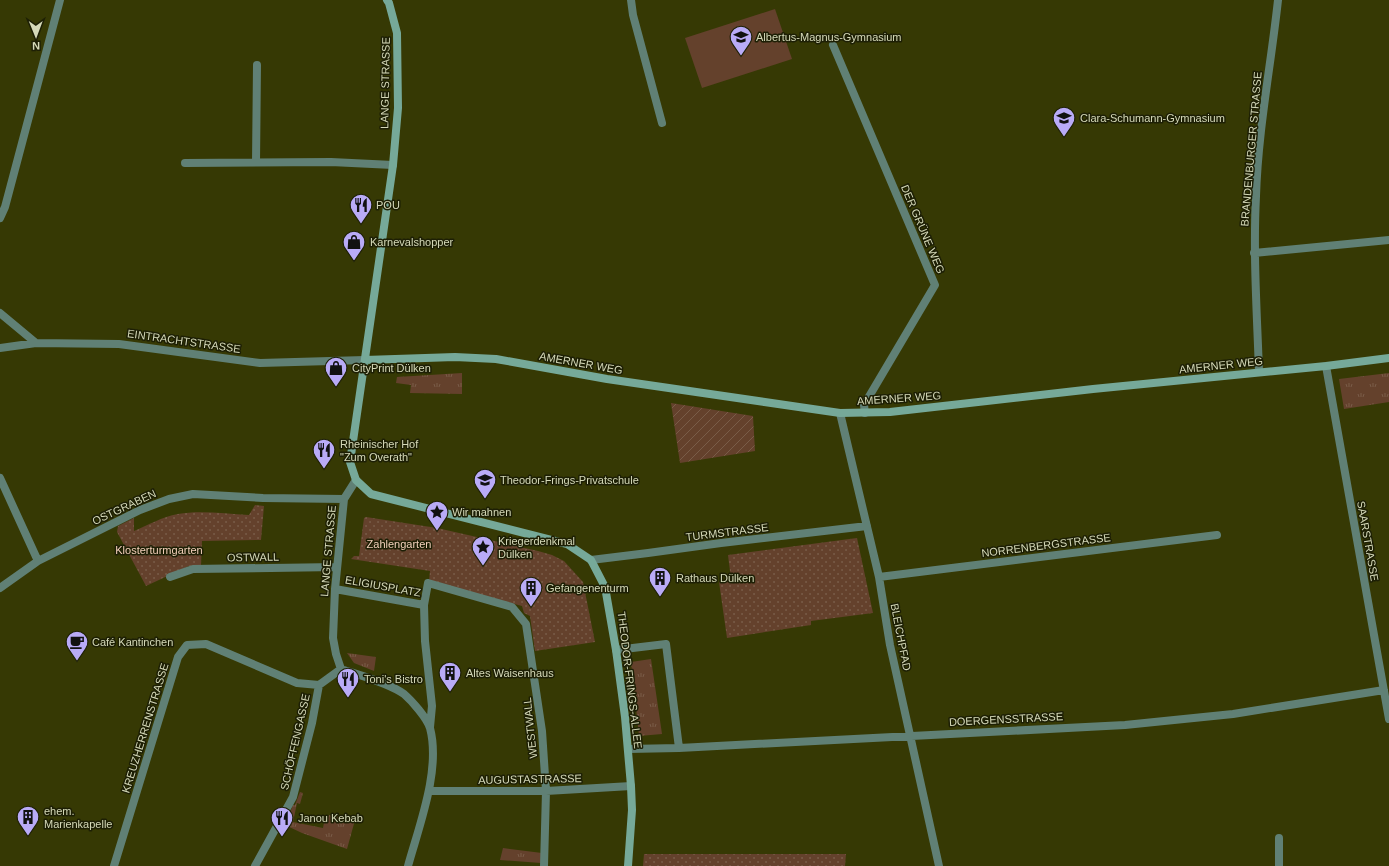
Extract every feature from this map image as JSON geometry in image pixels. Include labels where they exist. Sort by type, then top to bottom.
[{"type":"main road","name":"LANGE STRASSE","points":[[356,480],[350,462],[393,165],[398,108],[397,33],[389,1]]},
{"type":"main road","name":"AMERNER WEG","points":[[365,360],[455,357],[496,359],[607,379],[840,413],[865,413],[890,412],[1389,358]]},
{"type":"main road","name":"THEODOR-FRINGS-ALLEE","points":[[356,480],[371,494],[567,544],[591,560],[605,587],[616,650],[628,749],[631,786],[631,826],[628,866]]},
{"type":"street","points":[[0,218],[5,207],[60,0]]},
{"type":"street","points":[[631,0],[633,15],[662,123]]},
{"type":"street","name":"BRANDENBURGER STRASSE","points":[[1259,372],[1254,253],[1256,189],[1265,94],[1278,0]]},
{"type":"street","name":"DER GRÜNE WEG","points":[[833,45],[935,285],[864,405],[865,413]]},
{"type":"street","points":[[256,162],[258,65]]},
{"type":"street","points":[[186,163],[331,162],[393,165]]},
{"type":"street","points":[[1254,253],[1389,240]]},
{"type":"street","points":[[0,313],[36,343]]},
{"type":"street","name":"EINTRACHTSTRASSE","points":[[0,348],[36,343],[120,344],[260,363],[365,360]]},
{"type":"street","name":"SAARSTRASSE","points":[[1326,366],[1389,719]]},
{"type":"street","name":"BLEICHPFAD","points":[[840,413],[879,577],[890,645],[939,866]]},
{"type":"street","points":[[0,478],[38,562]]},
{"type":"street","name":"LANGE STRASSE","points":[[341,669],[333,638],[335,590],[344,499],[356,480]]},
{"type":"street","name":"OSTGRABEN","points":[[0,588],[38,562],[140,510],[169,499],[193,494],[263,498],[344,499]]},
{"type":"street","name":"TURMSTRASSE","points":[[591,560],[867,526]]},
{"type":"street","name":"NORRENBERGSTRASSE","points":[[879,577],[1217,535]]},
{"type":"street","name":"OSTWALL","points":[[170,577],[193,569],[337,567]]},
{"type":"street","name":"WESTWALL","points":[[424,604],[428,583],[512,607],[526,624],[542,731],[546,791],[544,866]]},
{"type":"street","name":"ELIGIUSPLATZ","points":[[335,590],[424,604],[425,641],[432,706],[430,727]]},
{"type":"street","name":"KREUZHERRENSTRASSE","points":[[114,866],[178,657],[187,645],[206,644],[297,683],[319,685]]},
{"type":"street","points":[[616,650],[666,644],[679,748]]},
{"type":"street","points":[[319,685],[341,669],[376,680],[403,694],[420,711],[430,727],[433,751],[429,791],[408,866]]},
{"type":"street","name":"SCHÖFFENGASSE","points":[[254,866],[293,797],[312,723],[319,685]]},
{"type":"street","name":"DOERGENSSTRASSE","points":[[628,749],[679,748],[1148,723],[1234,714],[1384,690]]},
{"type":"street","name":"AUGUSTASTRASSE","points":[[429,791],[546,791],[631,786]]},
{"type":"street","points":[[1279,838],[1279,866]]},
{"type":"green space","points":[[775,9],[792,59],[702,88],[685,38]]},
{"type":"green space","points":[[462,373],[462,394],[410,393],[411,385],[396,383],[397,377]]},
{"type":"green space","points":[[1389,373],[1389,402],[1344,409],[1339,379]]},
{"type":"green space","points":[[671,403],[753,416],[755,451],[680,463]]},
{"type":"green space","name":"Klosterturmgarten","points":[[255,505],[264,506],[261,540],[202,541],[201,565],[189,566],[146,586],[117,532],[118,526],[134,518],[134,531],[161,519],[178,514],[204,512],[249,515]]},
{"type":"green space","name":"Zahlengarten","points":[[366,517],[437,528],[538,551],[552,555],[564,561],[583,582],[595,642],[535,651],[530,616],[524,613],[522,606],[429,581],[430,571],[351,559],[354,556],[359,556],[364,518]]},
{"type":"green space","points":[[857,538],[873,613],[811,621],[811,625],[727,638],[719,582],[731,579],[728,555]]},
{"type":"green space","points":[[347,653],[376,657],[374,671],[354,663]]},
{"type":"green space","points":[[651,659],[662,734],[639,736],[631,662]]},
{"type":"green space","points":[[300,792],[303,793],[300,804],[297,803],[293,822],[323,828],[325,817],[328,818],[329,815],[355,820],[347,849],[302,833],[285,825]]},
{"type":"green space","points":[[503,848],[542,853],[541,863],[500,860]]},
{"type":"green space","points":[[644,854],[846,854],[845,866],[643,866]]},
{"type":"place","name":"Albertus-Magnus-Gymnasium","points":[[741,56]]},
{"type":"place","name":"Clara-Schumann-Gymnasium","points":[[1064,138]]},
{"type":"place","name":"POU","points":[[361,224]]},
{"type":"place","name":"Karnevalshopper","points":[[354,262]]},
{"type":"place","name":"CityPrint Dülken","points":[[336,388]]},
{"type":"place","name":"Rheinischer Hof \"Zum Overath\"","points":[[324,470]]},
{"type":"place","name":"Theodor-Frings-Privatschule","points":[[485,500]]},
{"type":"place","name":"Wir mahnen","points":[[437,532]]},
{"type":"place","name":"Kriegerdenkmal Dülken","points":[[483,566]]},
{"type":"place","name":"Rathaus Dülken","points":[[660,598]]},
{"type":"place","name":"Gefangenenturm","points":[[531,608]]},
{"type":"place","name":"Café Kantinchen","points":[[77,662]]},
{"type":"place","name":"Altes Waisenhaus","points":[[450,692]]},
{"type":"place","name":"Toni's Bistro","points":[[348,698]]},
{"type":"place","name":"ehem. Marienkapelle","points":[[28,836]]},
{"type":"place","name":"Janou Kebab","points":[[282,838]]}]
